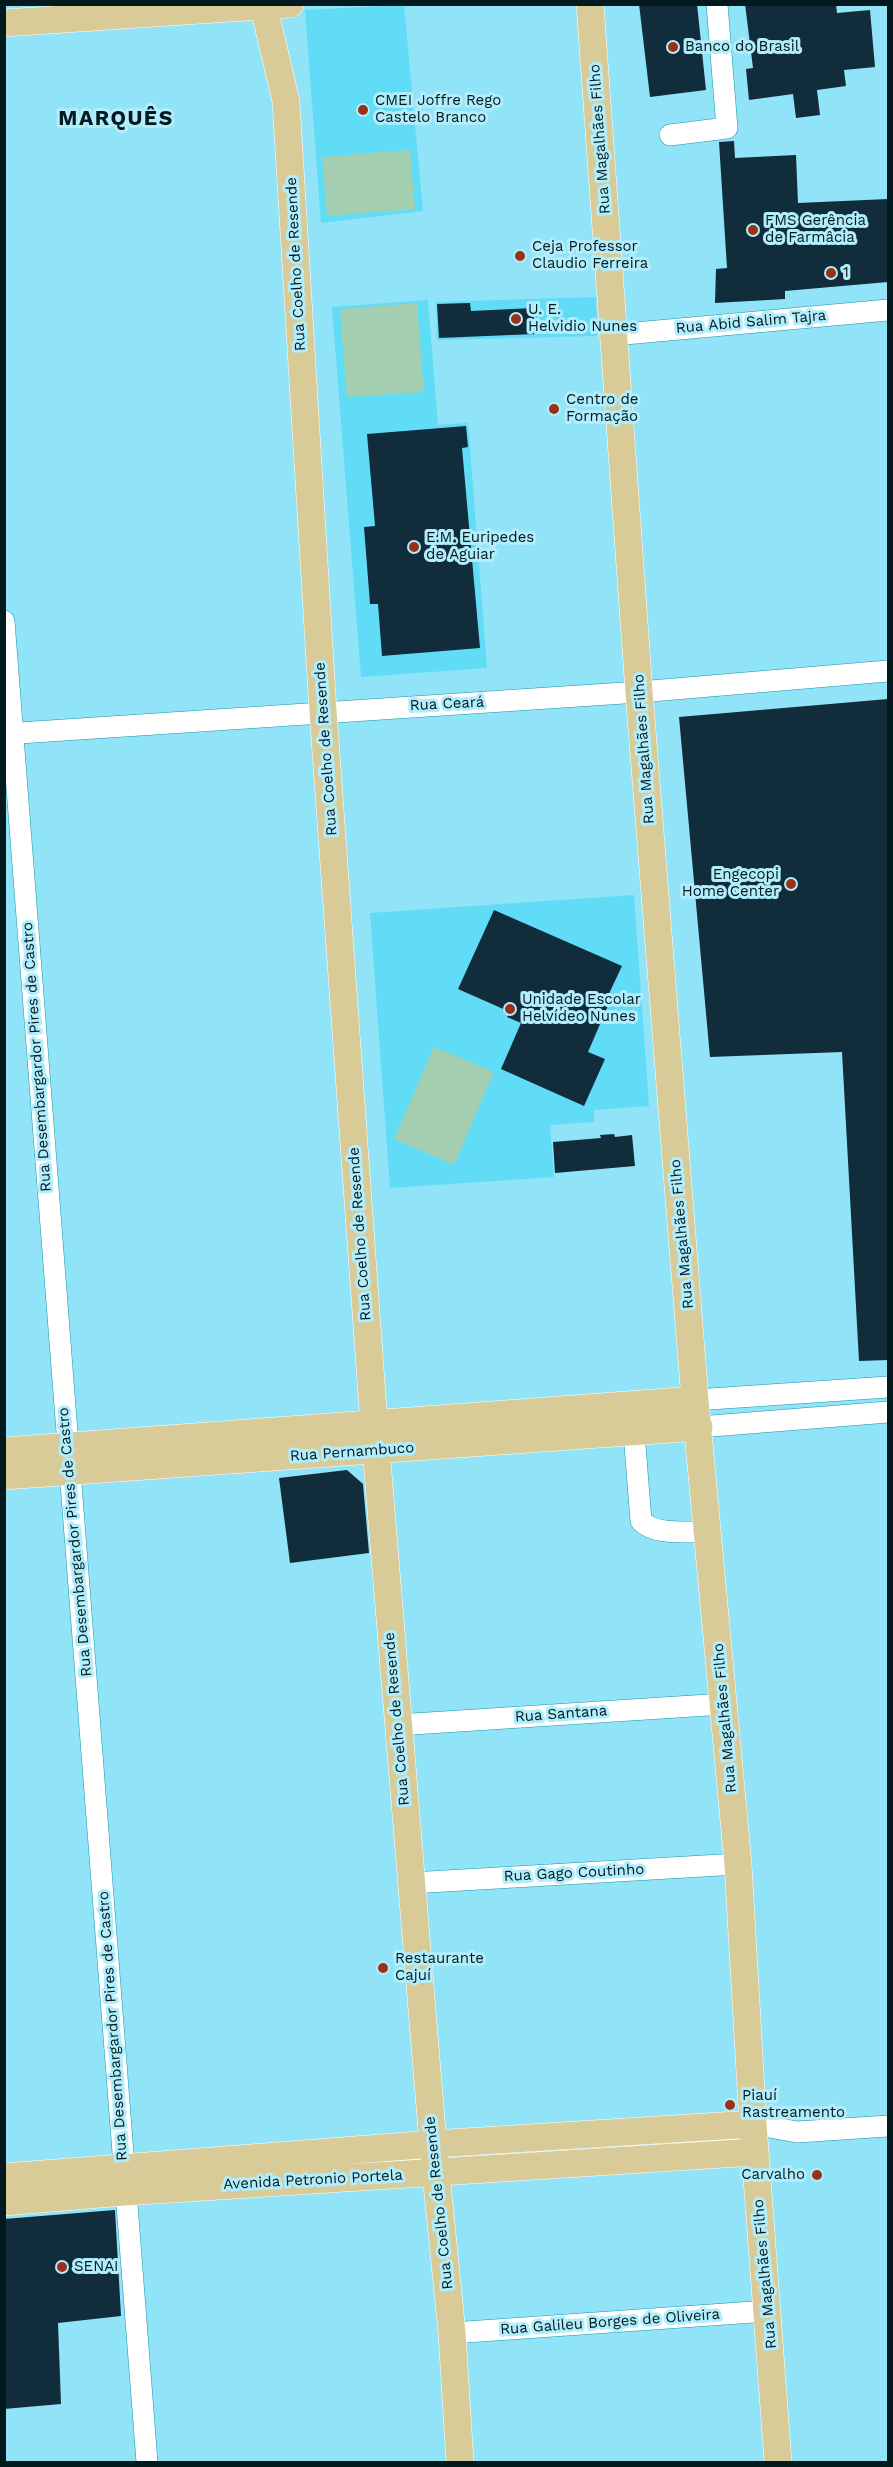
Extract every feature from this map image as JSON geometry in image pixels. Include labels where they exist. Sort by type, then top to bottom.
[{"type":"main road","points":[[4,23],[290,4]]},
{"type":"main road","name":"Rua Magalhães Filho","points":[[590,4],[639,692],[695,1400],[738,1864],[753,2124],[778,2463]]},
{"type":"main road","name":"Rua Coelho de Resende","points":[[263,6],[286,101],[323,711],[374,1424],[397,1725],[433,2144],[452,2333],[460,2463]]},
{"type":"main road","name":"Rua Pernambuco","points":[[4,1476],[68,1459],[374,1424],[695,1400]]},
{"type":"main road","name":"Rua Pernambuco","points":[[4,1451],[68,1459],[376,1451],[699,1427]]},
{"type":"main road","name":"Avenida Petronio Portela","points":[[4,2202],[123,2180],[433,2144],[753,2124]]},
{"type":"main road","name":"Avenida Petronio Portela","points":[[4,2177],[123,2180],[436,2173],[755,2152]]},
{"type":"street","points":[[670,135],[727,128],[717,4]]},
{"type":"street","name":"Rua Abid Salim Tajra","points":[[614,335],[888,310]]},
{"type":"street","name":"Rua Desembargardor Pires de Castro","points":[[4,621],[8,734],[100,1831],[123,2180],[147,2463]]},
{"type":"street","name":"Rua Ceará","points":[[8,734],[323,711],[639,692],[888,671]]},
{"type":"street","points":[[695,1400],[888,1387]]},
{"type":"street","points":[[699,1427],[888,1412]]},
{"type":"street","points":[[634,1433],[641,1521],[647,1527],[658,1530],[708,1532]]},
{"type":"street","name":"Rua Santana","points":[[397,1725],[724,1704]]},
{"type":"street","name":"Rua Gago Coutinho","points":[[411,1883],[738,1864]]},
{"type":"street","name":"Avenida Petronio Portela","points":[[753,2124],[797,2132],[888,2126]]},
{"type":"street","name":"Avenida Petronio Portela","points":[[755,2152],[797,2132]]},
{"type":"street","name":"Rua Galileu Borges de Oliveira","points":[[452,2333],[768,2311]]},
{"type":"shaded area","name":"CMEI Joffre Rego Castelo Branco","points":[[404,5],[423,211],[321,223],[305,10]]},
{"type":"shaded area","name":"U. E. Helvidio Nunes","points":[[596,297],[597,336],[437,340],[436,302]]},
{"type":"shaded area","name":"E.M. Euripedes de Aguiar","points":[[428,300],[438,425],[468,423],[487,668],[361,677],[332,307]]},
{"type":"shaded area","name":"Unidade Escolar Helvídeo Nunes","points":[[634,895],[649,1106],[594,1110],[594,1122],[550,1125],[554,1177],[390,1188],[370,913]]},
{"type":"green space","points":[[410,150],[415,209],[327,216],[322,157]]},
{"type":"green space","points":[[417,303],[424,392],[347,397],[340,309]]},
{"type":"green space","points":[[434,1047],[494,1072],[454,1165],[394,1139]]},
{"type":"building","name":"Banco do Brasil","points":[[639,4],[697,4],[706,90],[650,97]]},
{"type":"building","points":[[745,4],[836,4],[837,13],[870,10],[875,67],[844,70],[846,86],[817,90],[820,115],[796,118],[793,94],[749,100],[746,69],[753,68]]},
{"type":"building","points":[[734,141],[735,158],[796,155],[798,203],[888,199],[888,282],[785,291],[785,299],[715,303],[716,269],[727,268],[719,142]]},
{"type":"building","points":[[470,303],[471,311],[533,308],[535,334],[439,338],[437,304]]},
{"type":"building","points":[[466,426],[468,447],[462,448],[480,648],[382,656],[378,604],[370,604],[364,527],[375,526],[367,434]]},
{"type":"building","name":"Engecopi Home Center","points":[[888,699],[888,1360],[859,1361],[842,1052],[710,1057],[679,717]]},
{"type":"building","points":[[494,910],[622,966],[606,1000],[610,1001],[588,1052],[605,1059],[584,1106],[501,1069],[521,1023],[507,1017],[510,1012],[458,989]]},
{"type":"building","points":[[614,1134],[615,1137],[632,1135],[635,1166],[555,1173],[553,1142],[601,1138],[600,1135]]},
{"type":"building","points":[[347,1470],[363,1484],[369,1553],[290,1563],[279,1478]]},
{"type":"building","name":"SENAI","points":[[115,2210],[121,2316],[58,2323],[61,2404],[4,2409],[4,2219]]},
{"type":"place","name":"Banco do Brasil","points":[[673,47]]},
{"type":"place","name":"CMEI Joffre Rego Castelo Branco","points":[[363,110]]},
{"type":"place","name":"FMS Gerência de Farmâcia","points":[[753,230]]},
{"type":"place","name":"Ceja Professor Claudio Ferreira","points":[[520,256]]},
{"type":"place","name":"1","points":[[831,273]]},
{"type":"place","name":"U. E. Helvidio Nunes","points":[[516,319]]},
{"type":"place","name":"Centro de Formação","points":[[554,409]]},
{"type":"place","name":"E.M. Euripedes de Aguiar","points":[[414,547]]},
{"type":"place","name":"Engecopi Home Center","points":[[791,884]]},
{"type":"place","name":"Unidade Escolar Helvídeo Nunes","points":[[510,1009]]},
{"type":"place","name":"Restaurante Cajuí","points":[[383,1968]]},
{"type":"place","name":"Piauí Rastreamento","points":[[730,2105]]},
{"type":"place","name":"Carvalho","points":[[817,2175]]},
{"type":"place","name":"SENAI","points":[[62,2267]]},
{"type":"district","name":"MARQUÊS","points":[[116,119]]}]
